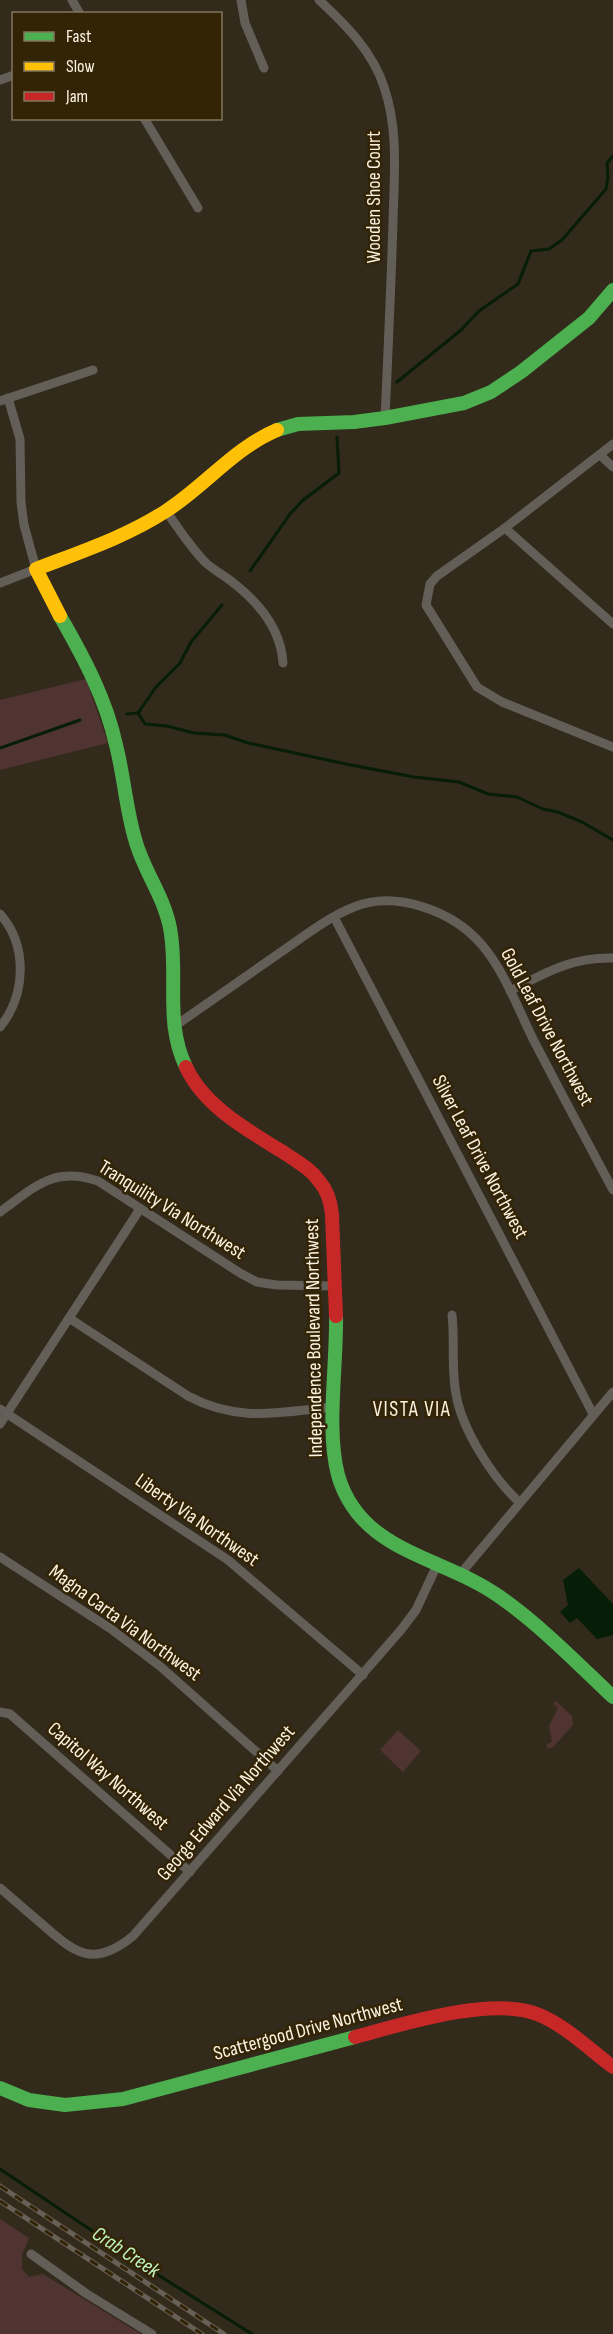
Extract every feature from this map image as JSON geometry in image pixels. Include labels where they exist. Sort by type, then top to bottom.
[{"type":"street","points":[[242,0],[245,23],[264,68]]},
{"type":"street","name":"Wooden Shoe Court","points":[[319,0],[355,36],[373,61],[384,85],[391,111],[394,156],[385,418]]},
{"type":"street","points":[[145,120],[198,208]]},
{"type":"street","points":[[0,583],[128,533],[166,511],[205,483],[234,455],[253,441],[276,430],[298,423],[354,422],[385,418],[464,403],[491,392],[521,372],[589,318],[613,290]]},
{"type":"street","points":[[4,399],[93,370]]},
{"type":"street","name":"Independence Boulevard Northwest","points":[[4,399],[20,439],[21,502],[25,533],[36,569],[47,594],[79,646],[99,690],[119,758],[138,849],[166,911],[173,946],[170,1006],[172,1028],[180,1055],[200,1090],[214,1105],[230,1118],[308,1168],[319,1179],[328,1194],[331,1214],[336,1359],[333,1453],[346,1497],[367,1526],[382,1538],[400,1548],[462,1572],[506,1601],[613,1697]]},
{"type":"street","points":[[613,444],[505,528],[437,576],[428,589],[426,605],[470,678],[481,691],[502,702],[613,747]]},
{"type":"street","points":[[600,455],[613,467]]},
{"type":"street","points":[[166,511],[207,564],[246,594],[266,617],[282,647],[283,663]]},
{"type":"street","points":[[505,528],[613,624]]},
{"type":"street","name":"Gold Leaf Drive Northwest","points":[[172,1028],[334,917],[353,907],[375,901],[400,902],[440,914],[463,927],[482,945],[499,968],[613,1190]]},
{"type":"street","points":[[0,914],[13,936],[21,973],[12,1008],[0,1027]]},
{"type":"street","name":"Silver Leaf Drive Northwest","points":[[334,917],[593,1414]]},
{"type":"street","points":[[510,991],[560,966],[594,958],[613,958]]},
{"type":"street","name":"Tranquility Via Northwest","points":[[0,1212],[41,1183],[69,1174],[98,1181],[257,1282],[277,1285],[334,1286]]},
{"type":"street","points":[[0,1424],[3,1411],[69,1318],[140,1209]]},
{"type":"street","points":[[452,1315],[455,1339],[456,1396],[464,1421],[495,1475],[519,1502]]},
{"type":"street","points":[[69,1318],[188,1396],[208,1406],[233,1413],[255,1414],[333,1407]]},
{"type":"street","points":[[462,1572],[613,1392]]},
{"type":"street","name":"Liberty Via Northwest","points":[[3,1411],[228,1560],[363,1675]]},
{"type":"street","name":"Magna Carta Via Northwest","points":[[0,1557],[111,1629],[161,1667],[278,1771]]},
{"type":"street","name":"George Edward Via Northwest","points":[[0,1888],[77,1952],[91,1955],[106,1953],[119,1947],[133,1936],[363,1675],[416,1610],[438,1563]]},
{"type":"street","name":"Capitol Way Northwest","points":[[0,1712],[10,1714],[190,1872]]},
{"type":"street","name":"Scattergood Drive Northwest","points":[[0,2088],[29,2100],[65,2104],[123,2099],[399,2025],[488,2007],[522,2009],[539,2015],[572,2035],[613,2067]]},
{"type":"street","points":[[31,2254],[87,2294],[152,2334]]},
{"type":"shaded area","points":[[86,679],[108,743],[0,770],[0,700]]},
{"type":"shaded area","points":[[579,1568],[613,1604],[613,1635],[597,1639],[577,1618],[570,1623],[560,1612],[568,1605],[563,1580]]},
{"type":"shaded area","points":[[556,1701],[572,1716],[573,1725],[553,1747],[548,1749],[546,1745],[552,1742],[549,1726],[558,1708],[553,1704]]},
{"type":"shaded area","points":[[398,1730],[421,1751],[403,1772],[380,1750]]},
{"type":"shaded area","points":[[0,2219],[29,2238],[22,2255],[22,2269],[29,2277],[43,2274],[141,2334],[0,2334]]},
{"type":"waterway","points":[[397,382],[461,330],[479,311],[518,284],[531,251],[549,249],[562,240],[606,189],[607,163],[613,156]]},
{"type":"waterway","points":[[250,571],[290,514],[302,501],[339,473],[337,437]]},
{"type":"waterway","points":[[138,713],[156,687],[180,663],[191,642],[222,605]]},
{"type":"waterway","points":[[138,713],[145,724],[167,726],[194,733],[225,735],[248,743],[346,764],[414,777],[459,782],[488,794],[517,797],[543,809],[558,812],[582,822],[613,840]]},
{"type":"waterway","points":[[127,714],[138,713]]},
{"type":"waterway","points":[[0,748],[80,720]]},
{"type":"waterway","name":"Crab Creek","points":[[0,2169],[155,2273],[252,2334]]},
{"type":"railway","points":[[0,2186],[224,2334]]},
{"type":"railway","points":[[0,2201],[202,2334]]},
{"type":"traffic: fast","points":[[277,430],[298,424],[354,422],[385,418],[464,403],[491,392],[521,372],[589,318],[613,290]]},
{"type":"traffic: fast","points":[[60,616],[86,663],[106,711],[119,757],[135,839],[167,916],[172,946],[175,1033],[186,1067]]},
{"type":"traffic: fast","points":[[336,1316],[333,1438],[338,1475],[349,1501],[365,1521],[384,1537],[406,1550],[478,1583],[515,1608],[613,1697]]},
{"type":"traffic: fast","points":[[0,2088],[29,2100],[65,2105],[123,2099],[355,2037]]},
{"type":"traffic: slow","points":[[60,616],[36,569],[135,529],[151,520],[180,501],[233,457],[277,430]]},
{"type":"traffic: jam","points":[[186,1067],[194,1081],[215,1105],[241,1126],[307,1168],[325,1189],[332,1215],[336,1316]]},
{"type":"traffic: jam","points":[[355,2037],[447,2014],[496,2008],[518,2009],[537,2014],[557,2024],[613,2067]]},
{"type":"district","name":"VISTA VIA","points":[[412,1409]]}]
